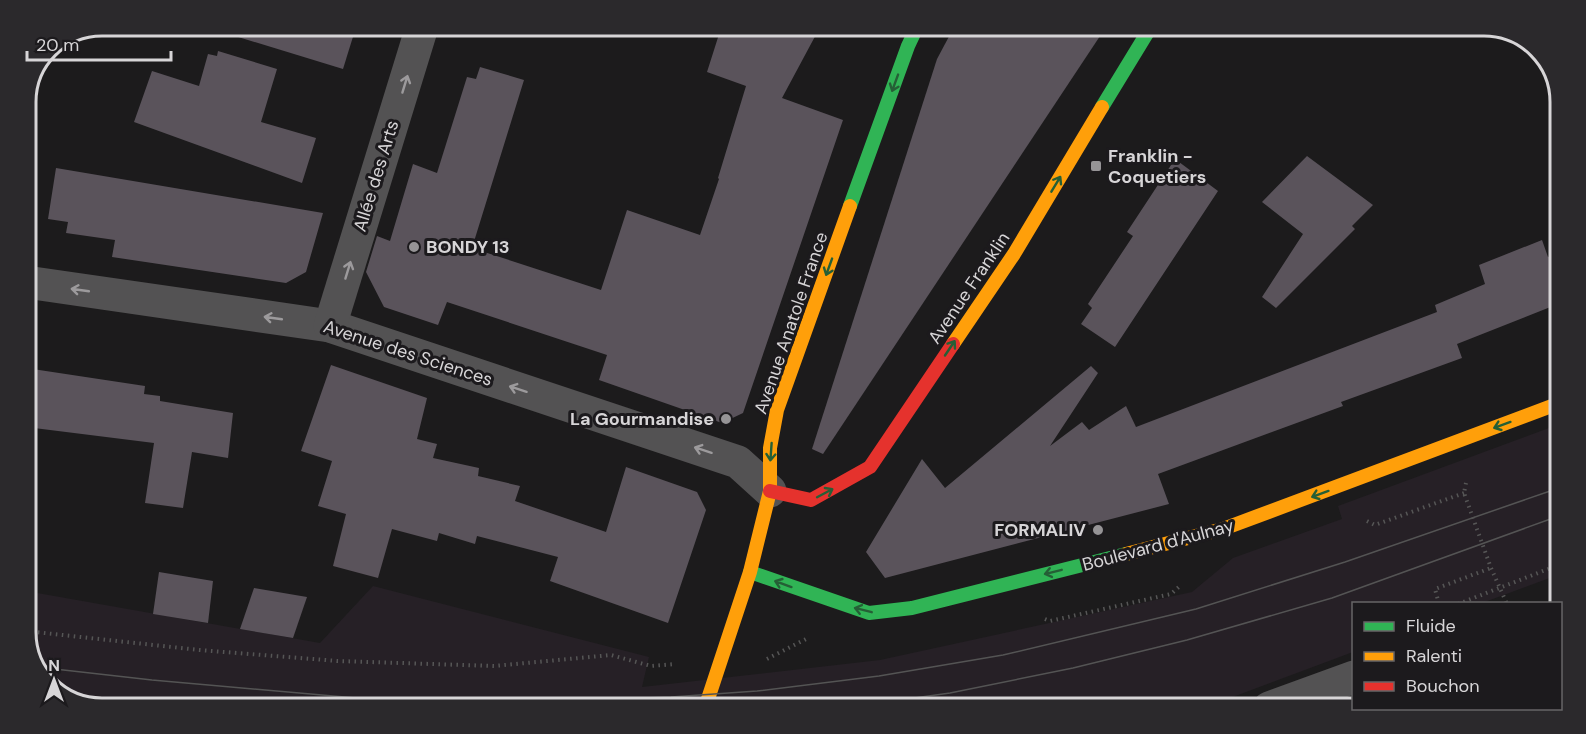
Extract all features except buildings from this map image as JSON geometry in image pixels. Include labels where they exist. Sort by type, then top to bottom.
[{"type":"street","name":"Allée des Arts","points":[[330,326],[419,36]]},
{"type":"street","name":"Avenue Anatole France","points":[[708,698],[750,572],[770,491],[770,448],[777,410],[913,36]]},
{"type":"street","name":"Avenue Franklin","points":[[770,491],[811,500],[870,467],[1014,254],[1145,36]]},
{"type":"street","name":"Avenue des Sciences","points":[[36,283],[330,326],[738,462],[770,491]]},
{"type":"street","name":"Boulevard d'Aulnay","points":[[750,572],[869,613],[912,608],[1223,529],[1550,407]]},
{"type":"street","points":[[1296,698],[1352,677]]},
{"type":"path","points":[[1467,481],[1464,493],[1491,568],[1507,602]]},
{"type":"path","points":[[1360,516],[1375,525],[1464,493]]},
{"type":"path","points":[[1439,602],[1435,589],[1491,568]]},
{"type":"path","points":[[1461,602],[1550,568]]},
{"type":"path","points":[[36,632],[199,650],[338,661],[494,666],[611,655],[651,666],[679,664]]},
{"type":"shaded area","points":[[1550,428],[1550,578],[1485,602],[1352,602],[1352,652],[1230,698],[102,698],[77,693],[55,679],[45,665],[36,636],[36,593],[320,643],[373,586],[649,657],[642,687],[880,660],[1192,592],[1233,558],[1342,519],[1338,506]]},
{"type":"tram line","points":[[643,698],[757,691],[879,676],[1003,655],[1196,609],[1345,562],[1550,491]]},
{"type":"tram line","points":[[914,698],[1073,668],[1187,640],[1332,598],[1550,519]]},
{"type":"tram line","points":[[47,668],[356,698]]},
{"type":"traffic: fast","points":[[850,206],[913,36]]},
{"type":"traffic: fast","points":[[1102,107],[1145,36]]},
{"type":"traffic: fast","points":[[750,572],[869,613],[912,608],[1126,554]]},
{"type":"traffic: slow","points":[[953,344],[1014,254],[1102,107]]},
{"type":"traffic: slow","points":[[708,698],[750,572],[770,491],[770,448],[777,410],[850,206]]},
{"type":"traffic: slow","points":[[1126,554],[1223,529],[1550,407]]},
{"type":"traffic: jam","points":[[770,491],[811,500],[870,467],[953,344]]},
{"type":"place","name":"Franklin - Coquetiers","points":[[1096,166]]},
{"type":"place","name":"BONDY 13","points":[[414,247]]},
{"type":"place","name":"La Gourmandise","points":[[726,419]]},
{"type":"place","name":"FORMALIV","points":[[1098,530]]}]
